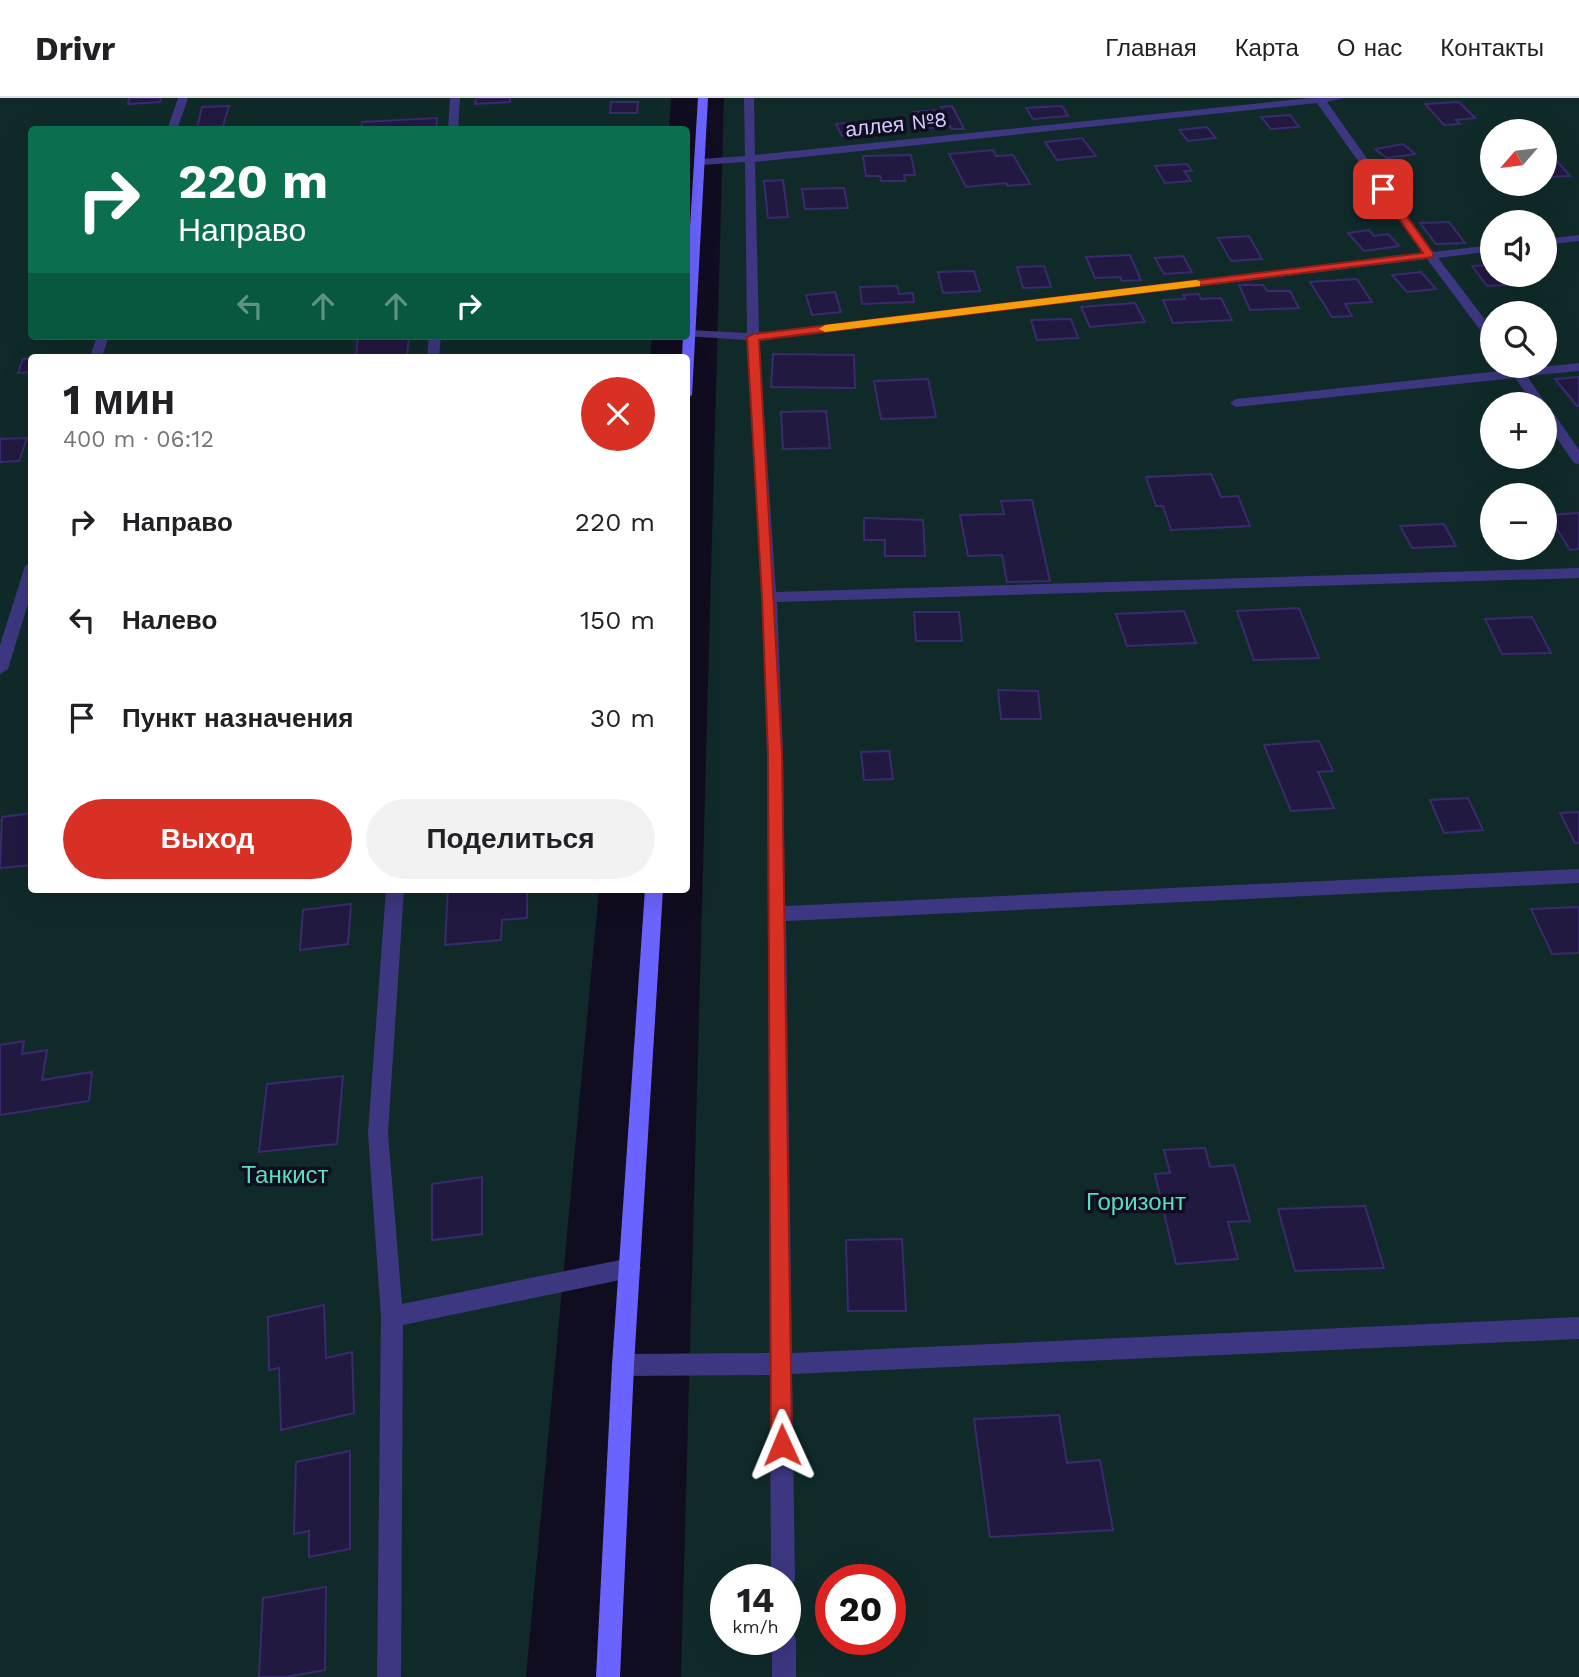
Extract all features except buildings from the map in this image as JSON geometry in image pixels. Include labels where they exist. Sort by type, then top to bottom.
[{"type":"street","points":[[690,334],[703,98]]},
{"type":"street","points":[[608,1677],[623,1365],[654,893]]},
{"type":"lane","points":[[173,126],[183,98]]},
{"type":"lane","points":[[453,126],[455,98]]},
{"type":"lane","points":[[749,98],[753,337],[769,597],[775,753],[783,1564]]},
{"type":"lane","name":"аллея №8","points":[[701,162],[1339,98]]},
{"type":"lane","points":[[1320,100],[1480,322]]},
{"type":"lane","points":[[1557,241],[1579,238]]},
{"type":"lane","points":[[690,334],[753,337],[1480,249]]},
{"type":"lane","points":[[1557,368],[1579,367]]},
{"type":"lane","points":[[1236,404],[1480,373]]},
{"type":"lane","points":[[1557,428],[1579,460]]},
{"type":"lane","points":[[769,597],[1579,573]]},
{"type":"lane","points":[[0,669],[28,579]]},
{"type":"lane","points":[[776,914],[1579,876]]},
{"type":"lane","points":[[389,1677],[392,1317],[378,1133],[395,893]]},
{"type":"lane","points":[[392,1317],[630,1268]]},
{"type":"lane","points":[[623,1365],[781,1364],[1579,1328]]},
{"type":"lane","points":[[784,1655],[784,1677]]},
{"type":"green space","name":"Танкист","points":[[0,98],[671,98],[669,126],[28,126],[28,340],[652,340],[650,354],[28,354],[28,893],[599,893],[526,1677],[0,1677]]},
{"type":"green space","name":"Горизонт","points":[[724,98],[1579,98],[1579,1677],[681,1677]]},
{"type":"slow traffic","points":[[825,329],[1196,283]]},
{"type":"route","points":[[782,1445],[775,753],[769,597],[753,337],[1430,255],[1383,189]]}]
